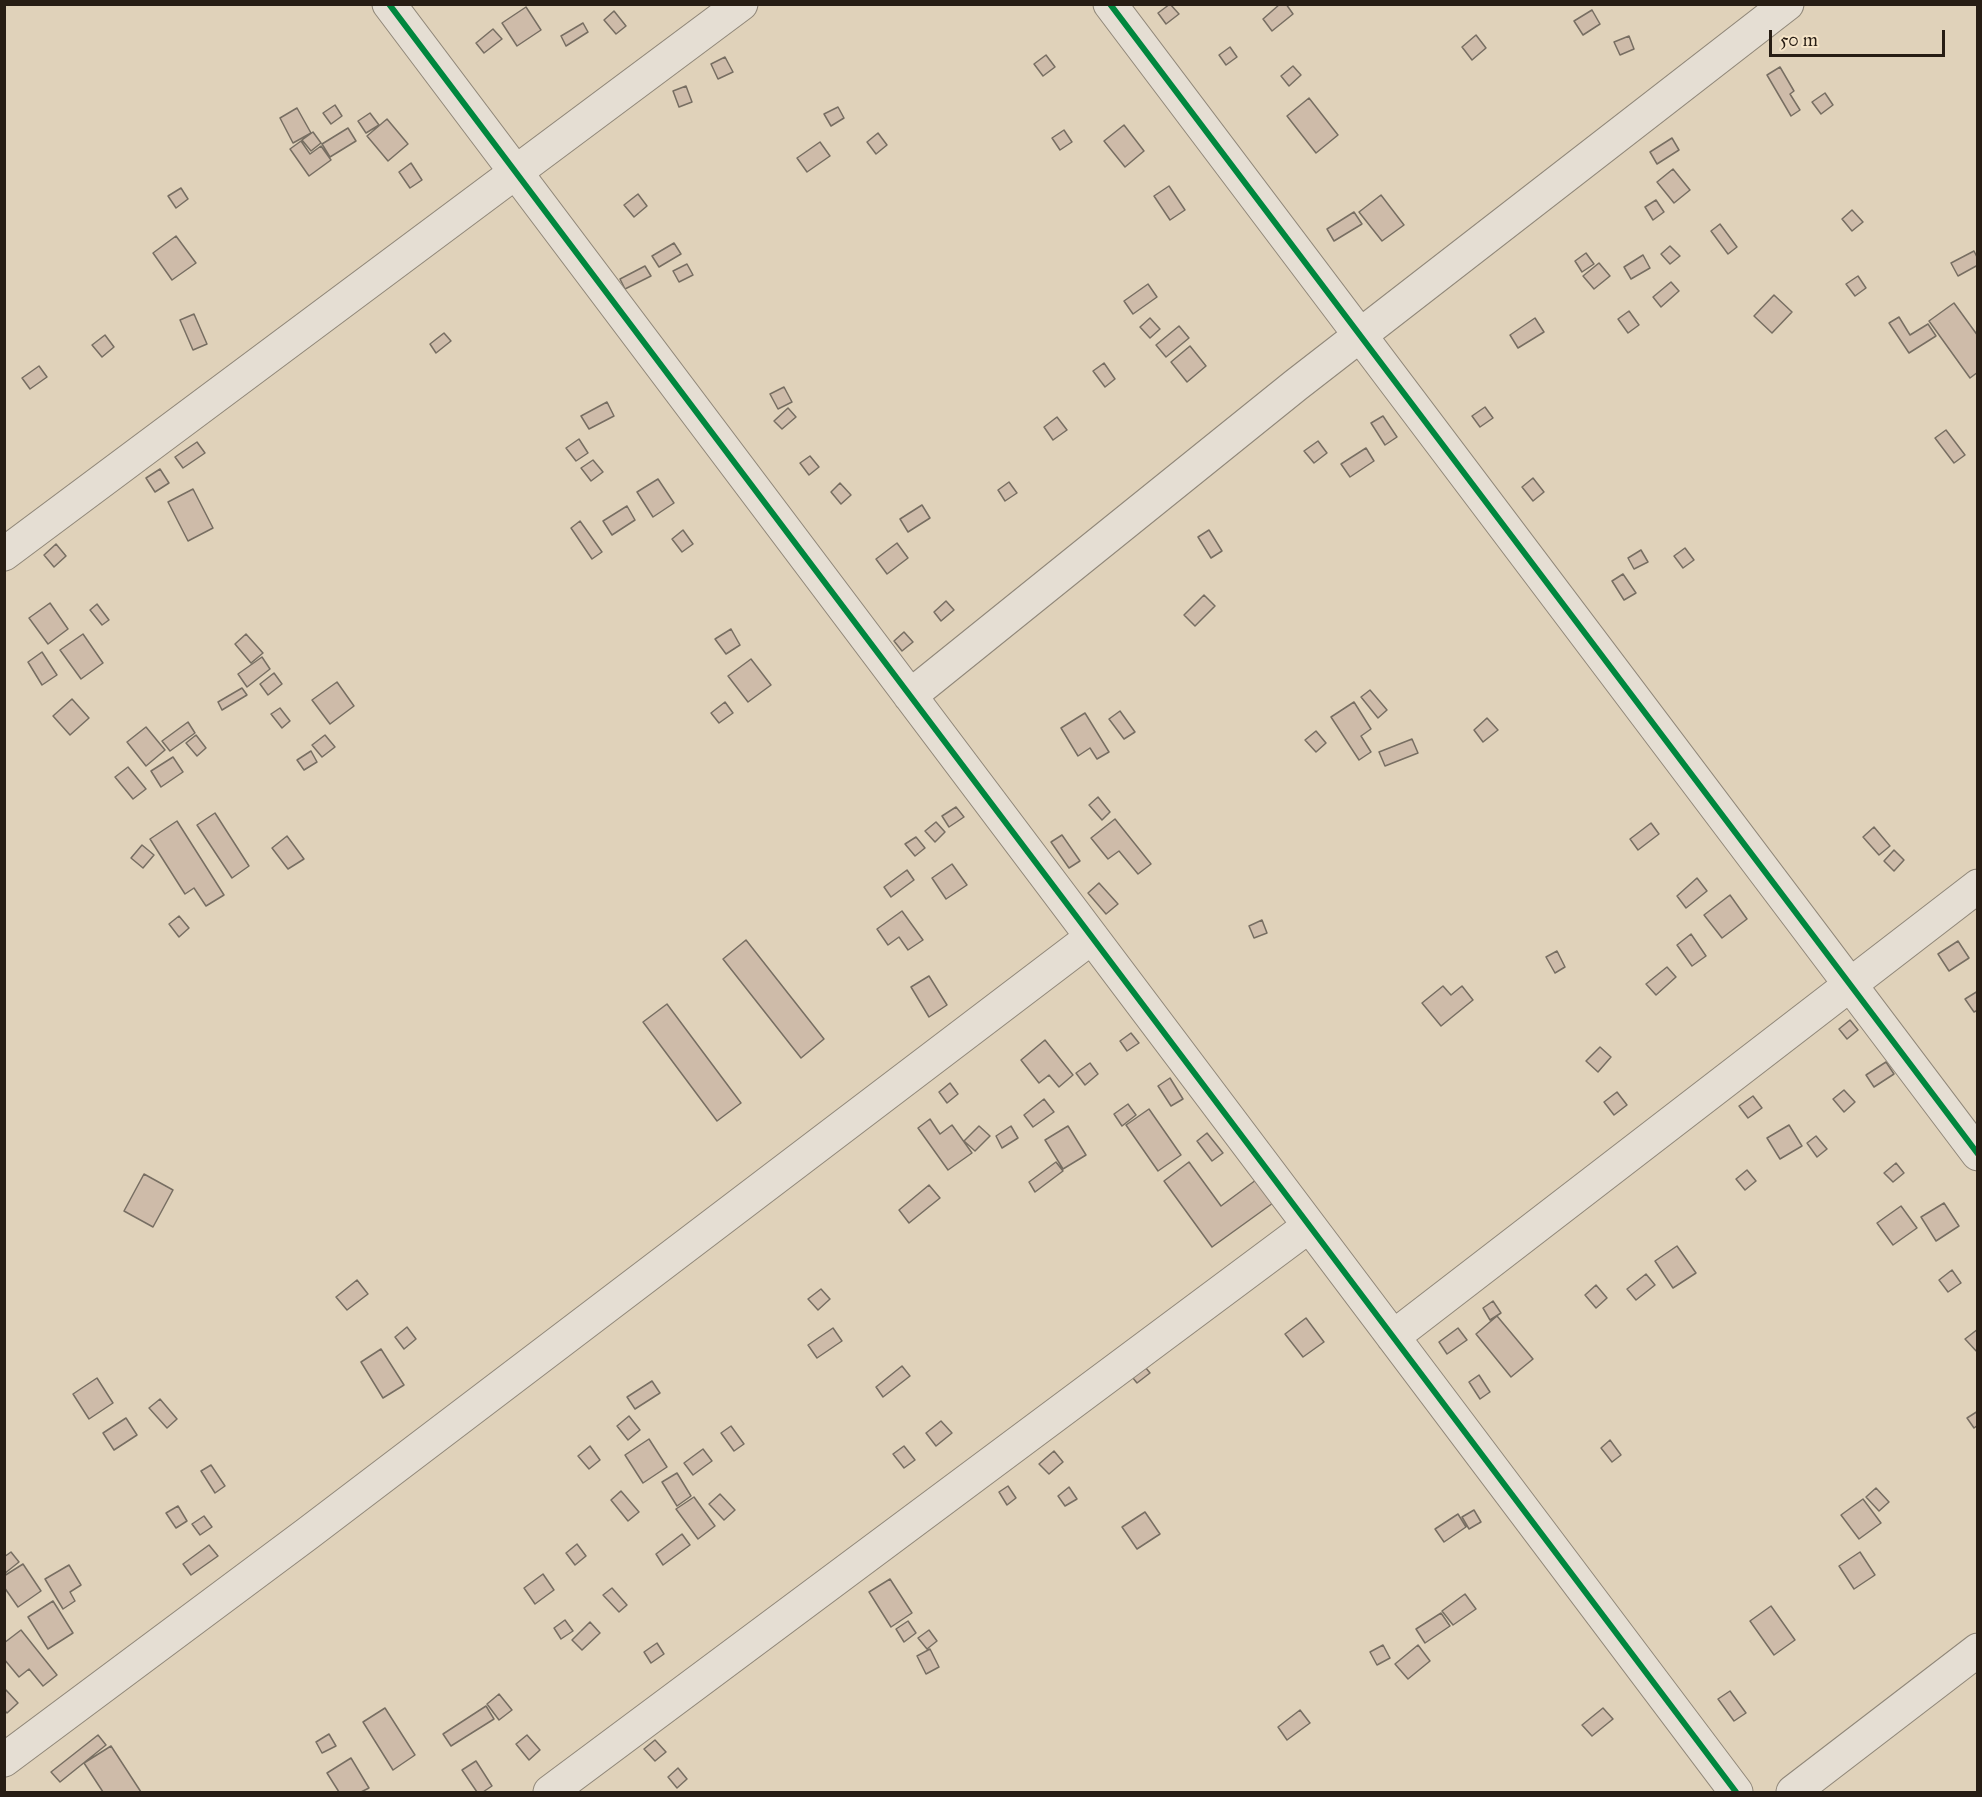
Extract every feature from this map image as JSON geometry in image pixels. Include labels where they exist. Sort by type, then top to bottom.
[{"type":"street","points":[[389,4],[1736,1792]]},
{"type":"street","points":[[4,554],[741,4]]},
{"type":"street","points":[[1110,4],[1977,1154]]},
{"type":"street","points":[[910,696],[1360,336],[1787,4]]},
{"type":"street","points":[[1393,1337],[1977,886]]},
{"type":"street","points":[[4,1760],[307,1534],[1092,937]]},
{"type":"street","points":[[550,1792],[1309,1226]]},
{"type":"street","points":[[1793,1792],[1977,1650]]},
{"type":"building","points":[[1170,4],[1179,14],[1166,24],[1158,13]]},
{"type":"building","points":[[1280,4],[1286,4],[1293,14],[1272,31],[1263,19]]},
{"type":"building","points":[[526,7],[541,30],[517,46],[502,23]]},
{"type":"building","points":[[1592,10],[1600,24],[1583,35],[1574,21]]},
{"type":"building","points":[[614,11],[626,26],[616,34],[604,20]]},
{"type":"building","points":[[583,23],[588,32],[566,46],[561,36]]},
{"type":"building","points":[[493,29],[502,39],[484,53],[476,43]]},
{"type":"building","points":[[1476,35],[1486,48],[1472,60],[1462,47]]},
{"type":"building","points":[[1629,36],[1634,49],[1620,55],[1614,42]]},
{"type":"building","points":[[1230,47],[1237,57],[1226,65],[1219,55]]},
{"type":"building","points":[[1046,55],[1055,67],[1043,76],[1034,64]]},
{"type":"building","points":[[725,57],[733,72],[718,79],[711,64]]},
{"type":"building","points":[[1293,66],[1301,75],[1289,86],[1281,76]]},
{"type":"building","points":[[1780,67],[1794,91],[1790,94],[1800,110],[1791,116],[1767,75]]},
{"type":"building","points":[[686,86],[692,102],[679,107],[673,91]]},
{"type":"building","points":[[1825,93],[1833,105],[1821,114],[1812,102]]},
{"type":"building","points":[[1309,98],[1338,135],[1316,153],[1287,116]]},
{"type":"building","points":[[335,105],[342,116],[331,124],[323,113]]},
{"type":"building","points":[[838,107],[844,118],[831,126],[824,114]]},
{"type":"building","points":[[297,108],[311,133],[293,143],[280,118]]},
{"type":"building","points":[[370,113],[379,125],[366,133],[358,121]]},
{"type":"building","points":[[387,119],[408,144],[388,161],[367,136]]},
{"type":"building","points":[[1124,125],[1144,151],[1125,167],[1104,141]]},
{"type":"building","points":[[348,128],[356,141],[330,157],[322,144]]},
{"type":"building","points":[[1064,130],[1072,142],[1060,150],[1052,138]]},
{"type":"building","points":[[313,132],[321,143],[311,151],[302,140]]},
{"type":"building","points":[[878,133],[887,145],[876,154],[867,142]]},
{"type":"building","points":[[1672,138],[1679,150],[1657,164],[1650,152]]},
{"type":"building","points":[[301,141],[310,154],[321,146],[331,160],[309,176],[290,149]]},
{"type":"building","points":[[820,142],[830,156],[807,172],[797,158]]},
{"type":"building","points":[[411,163],[422,180],[410,188],[399,172]]},
{"type":"building","points":[[1673,169],[1690,190],[1674,203],[1657,182]]},
{"type":"building","points":[[1169,186],[1185,210],[1170,220],[1154,196]]},
{"type":"building","points":[[181,188],[188,199],[176,208],[168,196]]},
{"type":"building","points":[[638,194],[647,206],[634,217],[624,205]]},
{"type":"building","points":[[1381,195],[1404,225],[1382,241],[1359,212]]},
{"type":"building","points":[[1656,200],[1664,212],[1653,220],[1645,207]]},
{"type":"building","points":[[1852,210],[1863,222],[1852,231],[1842,219]]},
{"type":"building","points":[[1354,212],[1362,224],[1334,241],[1327,229]]},
{"type":"building","points":[[1720,224],[1737,247],[1728,254],[1711,231]]},
{"type":"building","points":[[176,236],[196,263],[172,280],[153,253]]},
{"type":"building","points":[[674,243],[681,254],[659,267],[652,256]]},
{"type":"building","points":[[1670,246],[1680,256],[1670,264],[1661,254]]},
{"type":"building","points":[[1974,251],[1978,265],[1958,276],[1951,263]]},
{"type":"building","points":[[1586,253],[1594,264],[1582,272],[1575,261]]},
{"type":"building","points":[[1643,255],[1650,268],[1631,279],[1624,267]]},
{"type":"building","points":[[1599,263],[1610,276],[1594,289],[1583,276]]},
{"type":"building","points":[[687,264],[693,275],[679,282],[673,271]]},
{"type":"building","points":[[645,266],[651,276],[625,289],[620,279]]},
{"type":"building","points":[[1858,276],[1866,288],[1855,296],[1846,284]]},
{"type":"building","points":[[1671,282],[1679,291],[1661,307],[1653,297]]},
{"type":"building","points":[[1148,284],[1157,297],[1133,314],[1124,301]]},
{"type":"building","points":[[1774,295],[1792,312],[1772,333],[1754,316]]},
{"type":"building","points":[[1954,303],[1978,336],[1978,372],[1970,378],[1929,321]]},
{"type":"building","points":[[1629,311],[1639,325],[1628,333],[1618,319]]},
{"type":"building","points":[[194,314],[207,344],[193,350],[180,320]]},
{"type":"building","points":[[1899,317],[1910,335],[1928,324],[1936,336],[1909,353],[1889,323]]},
{"type":"building","points":[[1150,318],[1160,329],[1150,338],[1140,327]]},
{"type":"building","points":[[1535,318],[1544,332],[1518,348],[1510,335]]},
{"type":"building","points":[[1179,326],[1189,338],[1166,357],[1156,345]]},
{"type":"building","points":[[444,333],[451,341],[436,353],[430,344]]},
{"type":"building","points":[[105,335],[114,347],[102,357],[92,345]]},
{"type":"building","points":[[1190,346],[1206,366],[1187,382],[1171,362]]},
{"type":"building","points":[[1104,363],[1115,379],[1105,387],[1093,371]]},
{"type":"building","points":[[39,366],[47,377],[30,389],[22,378]]},
{"type":"building","points":[[784,387],[792,402],[778,409],[770,394]]},
{"type":"building","points":[[607,402],[614,416],[589,429],[581,416]]},
{"type":"building","points":[[1485,407],[1493,418],[1480,427],[1472,416]]},
{"type":"building","points":[[788,408],[796,417],[782,429],[774,421]]},
{"type":"building","points":[[1383,416],[1397,437],[1385,445],[1371,423]]},
{"type":"building","points":[[1057,417],[1067,430],[1053,440],[1044,427]]},
{"type":"building","points":[[1946,430],[1965,455],[1954,463],[1935,438]]},
{"type":"building","points":[[579,439],[588,453],[576,461],[566,448]]},
{"type":"building","points":[[1318,441],[1327,453],[1314,463],[1304,451]]},
{"type":"building","points":[[197,442],[205,453],[183,468],[175,457]]},
{"type":"building","points":[[1366,448],[1374,461],[1350,477],[1341,464]]},
{"type":"building","points":[[810,456],[819,467],[809,475],[800,463]]},
{"type":"building","points":[[593,460],[603,472],[591,481],[581,468]]},
{"type":"building","points":[[160,469],[169,483],[155,492],[146,478]]},
{"type":"building","points":[[1533,478],[1544,492],[1533,501],[1522,487]]},
{"type":"building","points":[[658,479],[674,503],[653,517],[637,492]]},
{"type":"building","points":[[1009,482],[1017,493],[1005,501],[998,490]]},
{"type":"building","points":[[840,483],[851,495],[841,504],[831,492]]},
{"type":"building","points":[[193,489],[213,528],[188,541],[168,502]]},
{"type":"building","points":[[922,505],[930,518],[908,532],[900,519]]},
{"type":"building","points":[[627,506],[635,520],[612,535],[603,521]]},
{"type":"building","points":[[580,521],[602,552],[592,559],[571,528]]},
{"type":"building","points":[[683,530],[693,544],[682,552],[672,539]]},
{"type":"building","points":[[1209,530],[1222,551],[1211,558],[1198,537]]},
{"type":"building","points":[[897,543],[908,558],[887,574],[876,559]]},
{"type":"building","points":[[56,544],[66,556],[54,567],[44,555]]},
{"type":"building","points":[[1685,548],[1694,560],[1683,568],[1674,556]]},
{"type":"building","points":[[1641,550],[1648,562],[1634,569],[1628,558]]},
{"type":"building","points":[[1623,574],[1636,593],[1624,600],[1612,581]]},
{"type":"building","points":[[1204,595],[1215,606],[1195,626],[1184,615]]},
{"type":"building","points":[[946,601],[954,610],[941,621],[934,612]]},
{"type":"building","points":[[50,603],[68,629],[48,644],[29,618]]},
{"type":"building","points":[[97,604],[109,620],[102,625],[90,610]]},
{"type":"building","points":[[731,629],[740,645],[726,654],[715,639]]},
{"type":"building","points":[[904,632],[913,642],[902,651],[894,641]]},
{"type":"building","points":[[83,634],[103,663],[81,679],[60,650]]},
{"type":"building","points":[[246,634],[263,653],[251,663],[235,644]]},
{"type":"building","points":[[42,652],[57,675],[42,685],[28,662]]},
{"type":"building","points":[[262,657],[270,669],[247,687],[238,674]]},
{"type":"building","points":[[751,659],[771,685],[748,702],[728,676]]},
{"type":"building","points":[[274,673],[282,684],[268,695],[260,684]]},
{"type":"building","points":[[337,682],[354,706],[330,724],[312,700]]},
{"type":"building","points":[[242,688],[247,695],[222,710],[218,702]]},
{"type":"building","points":[[1370,690],[1387,710],[1378,718],[1361,697]]},
{"type":"building","points":[[72,699],[89,718],[70,735],[53,716]]},
{"type":"building","points":[[725,702],[733,713],[719,723],[711,713]]},
{"type":"building","points":[[1354,702],[1371,729],[1361,736],[1371,752],[1359,760],[1331,717]]},
{"type":"building","points":[[280,708],[290,721],[282,728],[271,714]]},
{"type":"building","points":[[1120,711],[1135,732],[1124,739],[1109,719]]},
{"type":"building","points":[[1085,713],[1109,752],[1097,759],[1090,748],[1078,756],[1061,728]]},
{"type":"building","points":[[1487,718],[1498,730],[1483,742],[1474,730]]},
{"type":"building","points":[[188,722],[195,733],[170,751],[162,741]]},
{"type":"building","points":[[146,727],[165,750],[146,766],[127,742]]},
{"type":"building","points":[[1316,731],[1326,743],[1316,752],[1305,740]]},
{"type":"building","points":[[196,735],[206,748],[197,756],[186,743]]},
{"type":"building","points":[[325,735],[335,747],[322,757],[312,745]]},
{"type":"building","points":[[1412,739],[1418,753],[1385,766],[1379,752]]},
{"type":"building","points":[[311,751],[317,762],[304,770],[297,760]]},
{"type":"building","points":[[173,757],[183,772],[161,787],[151,771]]},
{"type":"building","points":[[128,767],[146,789],[133,799],[115,777]]},
{"type":"building","points":[[1098,797],[1110,812],[1102,820],[1089,805]]},
{"type":"building","points":[[956,807],[964,817],[949,827],[942,816]]},
{"type":"building","points":[[215,813],[249,866],[232,878],[197,825]]},
{"type":"building","points":[[1115,819],[1151,864],[1138,874],[1119,851],[1108,859],[1091,838]]},
{"type":"building","points":[[177,821],[224,895],[206,906],[194,888],[185,894],[150,839]]},
{"type":"building","points":[[936,822],[945,832],[935,842],[925,831]]},
{"type":"building","points":[[1651,823],[1659,834],[1638,850],[1630,839]]},
{"type":"building","points":[[1874,827],[1890,846],[1879,855],[1863,837]]},
{"type":"building","points":[[1062,835],[1080,861],[1069,868],[1051,842]]},
{"type":"building","points":[[287,836],[304,859],[288,869],[272,848]]},
{"type":"building","points":[[916,837],[925,848],[915,856],[905,844]]},
{"type":"building","points":[[142,845],[154,855],[143,868],[131,858]]},
{"type":"building","points":[[1894,850],[1904,860],[1894,871],[1884,861]]},
{"type":"building","points":[[952,864],[967,885],[946,899],[932,878]]},
{"type":"building","points":[[907,870],[914,880],[891,897],[884,887]]},
{"type":"building","points":[[1697,878],[1707,891],[1686,908],[1677,896]]},
{"type":"building","points":[[1099,883],[1118,904],[1106,914],[1088,893]]},
{"type":"building","points":[[1730,895],[1747,919],[1722,938],[1704,915]]},
{"type":"building","points":[[902,911],[923,940],[908,950],[899,937],[888,945],[877,929]]},
{"type":"building","points":[[179,916],[189,928],[179,937],[169,924]]},
{"type":"building","points":[[1262,920],[1267,933],[1254,938],[1249,926]]},
{"type":"building","points":[[1691,934],[1706,956],[1692,966],[1677,945]]},
{"type":"building","points":[[746,940],[824,1039],[801,1058],[723,959]]},
{"type":"building","points":[[1958,941],[1969,958],[1949,971],[1938,954]]},
{"type":"building","points":[[1557,951],[1565,967],[1555,973],[1546,957]]},
{"type":"building","points":[[1667,967],[1676,977],[1656,995],[1646,984]]},
{"type":"building","points":[[929,976],[947,1005],[929,1017],[911,987]]},
{"type":"building","points":[[1443,986],[1451,995],[1462,986],[1473,1000],[1441,1026],[1422,1003]]},
{"type":"building","points":[[1978,991],[1978,1010],[1974,1012],[1965,999]]},
{"type":"building","points":[[667,1004],[741,1103],[717,1121],[643,1022]]},
{"type":"building","points":[[1850,1020],[1858,1030],[1847,1039],[1839,1029]]},
{"type":"building","points":[[1131,1033],[1139,1043],[1127,1051],[1120,1041]]},
{"type":"building","points":[[1045,1040],[1073,1075],[1059,1087],[1049,1075],[1039,1083],[1021,1060]]},
{"type":"building","points":[[1600,1047],[1611,1057],[1598,1072],[1586,1061]]},
{"type":"building","points":[[1886,1062],[1894,1074],[1874,1087],[1866,1075]]},
{"type":"building","points":[[1090,1063],[1098,1074],[1085,1085],[1076,1073]]},
{"type":"building","points":[[1170,1078],[1183,1099],[1171,1106],[1158,1086]]},
{"type":"building","points":[[950,1083],[958,1094],[947,1103],[939,1092]]},
{"type":"building","points":[[1844,1090],[1855,1102],[1844,1112],[1833,1099]]},
{"type":"building","points":[[1617,1092],[1627,1105],[1614,1115],[1604,1102]]},
{"type":"building","points":[[1753,1096],[1762,1108],[1748,1118],[1739,1106]]},
{"type":"building","points":[[1044,1099],[1054,1112],[1033,1127],[1024,1115]]},
{"type":"building","points":[[1128,1104],[1136,1115],[1122,1126],[1114,1114]]},
{"type":"building","points":[[1149,1109],[1181,1155],[1158,1171],[1126,1125]]},
{"type":"building","points":[[930,1119],[940,1134],[952,1125],[972,1153],[948,1170],[918,1128]]},
{"type":"building","points":[[1789,1125],[1802,1146],[1780,1159],[1767,1138]]},
{"type":"building","points":[[979,1126],[990,1136],[975,1151],[964,1141]]},
{"type":"building","points":[[1011,1126],[1018,1138],[1002,1148],[996,1136]]},
{"type":"building","points":[[1068,1126],[1086,1155],[1063,1169],[1045,1140]]},
{"type":"building","points":[[1207,1133],[1223,1153],[1212,1161],[1197,1141]]},
{"type":"building","points":[[1816,1136],[1827,1149],[1817,1157],[1807,1143]]},
{"type":"building","points":[[1056,1162],[1063,1171],[1035,1192],[1029,1182]]},
{"type":"building","points":[[1189,1162],[1221,1206],[1256,1180],[1273,1203],[1212,1247],[1164,1181]]},
{"type":"building","points":[[1896,1163],[1904,1173],[1893,1182],[1884,1173]]},
{"type":"building","points":[[1747,1170],[1756,1181],[1745,1190],[1736,1179]]},
{"type":"building","points":[[144,1174],[173,1190],[153,1227],[124,1211]]},
{"type":"building","points":[[929,1185],[940,1198],[909,1223],[899,1210]]},
{"type":"building","points":[[1944,1203],[1959,1226],[1936,1241],[1921,1217]]},
{"type":"building","points":[[1901,1206],[1917,1228],[1893,1245],[1877,1223]]},
{"type":"building","points":[[1677,1246],[1696,1273],[1673,1288],[1655,1261]]},
{"type":"building","points":[[1952,1270],[1961,1283],[1948,1292],[1939,1280]]},
{"type":"building","points":[[1646,1274],[1655,1285],[1636,1300],[1627,1289]]},
{"type":"building","points":[[357,1280],[368,1294],[347,1310],[336,1297]]},
{"type":"building","points":[[1596,1285],[1607,1298],[1596,1308],[1585,1295]]},
{"type":"building","points":[[821,1289],[830,1299],[818,1310],[808,1299]]},
{"type":"building","points":[[1493,1301],[1501,1313],[1490,1320],[1483,1308]]},
{"type":"building","points":[[1497,1316],[1533,1359],[1511,1377],[1476,1334]]},
{"type":"building","points":[[1306,1318],[1324,1342],[1303,1357],[1285,1334]]},
{"type":"building","points":[[407,1327],[416,1339],[404,1349],[395,1337]]},
{"type":"building","points":[[833,1328],[842,1341],[817,1358],[808,1345]]},
{"type":"building","points":[[1458,1328],[1467,1340],[1447,1354],[1439,1342]]},
{"type":"building","points":[[1978,1329],[1978,1353],[1965,1339]]},
{"type":"building","points":[[381,1349],[404,1385],[383,1398],[361,1362]]},
{"type":"building","points":[[1137,1357],[1150,1373],[1137,1383],[1124,1367]]},
{"type":"building","points":[[902,1366],[910,1376],[883,1397],[876,1387]]},
{"type":"building","points":[[1479,1375],[1490,1392],[1480,1399],[1469,1382]]},
{"type":"building","points":[[97,1378],[113,1403],[89,1419],[73,1394]]},
{"type":"building","points":[[652,1381],[660,1393],[635,1409],[627,1397]]},
{"type":"building","points":[[160,1399],[177,1419],[167,1428],[149,1408]]},
{"type":"building","points":[[1978,1411],[1978,1425],[1974,1428],[1967,1418]]},
{"type":"building","points":[[629,1416],[640,1430],[628,1440],[617,1426]]},
{"type":"building","points":[[126,1418],[137,1435],[114,1450],[103,1433]]},
{"type":"building","points":[[941,1421],[952,1433],[936,1446],[926,1433]]},
{"type":"building","points":[[731,1426],[744,1444],[734,1451],[721,1433]]},
{"type":"building","points":[[649,1439],[667,1467],[643,1483],[625,1455]]},
{"type":"building","points":[[1610,1440],[1621,1455],[1612,1462],[1601,1448]]},
{"type":"building","points":[[590,1446],[600,1460],[589,1469],[578,1456]]},
{"type":"building","points":[[904,1446],[915,1460],[904,1468],[893,1454]]},
{"type":"building","points":[[703,1449],[712,1461],[693,1475],[684,1463]]},
{"type":"building","points":[[1054,1451],[1063,1462],[1049,1474],[1039,1464]]},
{"type":"building","points":[[211,1465],[225,1486],[215,1493],[201,1471]]},
{"type":"building","points":[[677,1473],[691,1496],[677,1506],[662,1482]]},
{"type":"building","points":[[1008,1486],[1016,1498],[1007,1505],[999,1492]]},
{"type":"building","points":[[1069,1487],[1077,1499],[1065,1506],[1058,1496]]},
{"type":"building","points":[[1876,1488],[1889,1502],[1879,1511],[1866,1497]]},
{"type":"building","points":[[621,1491],[639,1512],[628,1521],[611,1500]]},
{"type":"building","points":[[720,1494],[735,1510],[724,1520],[709,1504]]},
{"type":"building","points":[[694,1497],[715,1526],[698,1539],[676,1509]]},
{"type":"building","points":[[1863,1499],[1881,1523],[1859,1539],[1841,1515]]},
{"type":"building","points":[[178,1506],[187,1521],[176,1528],[166,1513]]},
{"type":"building","points":[[1474,1510],[1481,1522],[1469,1529],[1462,1517]]},
{"type":"building","points":[[1145,1512],[1160,1534],[1137,1549],[1122,1527]]},
{"type":"building","points":[[1458,1514],[1466,1527],[1444,1542],[1435,1529]]},
{"type":"building","points":[[204,1516],[212,1527],[200,1535],[192,1524]]},
{"type":"building","points":[[682,1534],[690,1545],[663,1565],[656,1554]]},
{"type":"building","points":[[577,1544],[586,1556],[575,1565],[566,1553]]},
{"type":"building","points":[[209,1545],[218,1556],[191,1575],[183,1564]]},
{"type":"building","points":[[11,1552],[19,1562],[4,1574],[4,1557]]},
{"type":"building","points":[[1860,1552],[1875,1575],[1854,1589],[1839,1566]]},
{"type":"building","points":[[23,1564],[41,1591],[18,1607],[4,1587],[4,1576]]},
{"type":"building","points":[[69,1565],[81,1585],[70,1592],[75,1601],[63,1609],[45,1579]]},
{"type":"building","points":[[543,1574],[554,1590],[535,1604],[524,1588]]},
{"type":"building","points":[[890,1579],[912,1613],[891,1627],[869,1592]]},
{"type":"building","points":[[612,1588],[627,1605],[619,1612],[603,1595]]},
{"type":"building","points":[[1465,1594],[1476,1609],[1453,1625],[1442,1611]]},
{"type":"building","points":[[53,1601],[73,1633],[48,1649],[28,1617]]},
{"type":"building","points":[[1771,1606],[1795,1640],[1774,1655],[1750,1621]]},
{"type":"building","points":[[1441,1613],[1450,1626],[1425,1643],[1416,1629]]},
{"type":"building","points":[[565,1620],[573,1631],[561,1639],[554,1628]]},
{"type":"building","points":[[908,1621],[916,1633],[904,1642],[896,1629]]},
{"type":"building","points":[[590,1622],[600,1633],[582,1650],[572,1640]]},
{"type":"building","points":[[21,1630],[57,1675],[43,1686],[29,1669],[19,1677],[4,1659],[4,1643]]},
{"type":"building","points":[[929,1630],[937,1641],[927,1649],[918,1638]]},
{"type":"building","points":[[657,1643],[664,1654],[651,1663],[644,1652]]},
{"type":"building","points":[[1383,1645],[1390,1658],[1377,1665],[1370,1652]]},
{"type":"building","points":[[1418,1645],[1430,1661],[1408,1679],[1395,1664]]},
{"type":"building","points":[[930,1649],[939,1667],[926,1674],[917,1656]]},
{"type":"building","points":[[6,1690],[18,1703],[7,1713],[4,1710]]},
{"type":"building","points":[[1730,1691],[1746,1713],[1734,1721],[1718,1699]]},
{"type":"building","points":[[499,1694],[512,1710],[499,1720],[487,1704]]},
{"type":"building","points":[[486,1706],[494,1719],[451,1746],[443,1734]]},
{"type":"building","points":[[385,1708],[415,1755],[393,1770],[363,1722]]},
{"type":"building","points":[[1603,1708],[1613,1719],[1592,1736],[1582,1725]]},
{"type":"building","points":[[1300,1710],[1310,1723],[1287,1740],[1278,1727]]},
{"type":"building","points":[[329,1734],[336,1746],[322,1753],[316,1742]]},
{"type":"building","points":[[98,1735],[106,1745],[60,1782],[51,1772]]},
{"type":"building","points":[[527,1735],[540,1750],[529,1760],[516,1744]]},
{"type":"building","points":[[655,1740],[666,1752],[655,1761],[644,1749]]},
{"type":"building","points":[[111,1746],[141,1792],[103,1792],[84,1763]]},
{"type":"building","points":[[351,1758],[369,1788],[361,1792],[339,1792],[327,1773]]},
{"type":"building","points":[[476,1761],[492,1786],[483,1792],[477,1792],[462,1770]]},
{"type":"building","points":[[678,1768],[687,1779],[677,1788],[668,1777]]},
{"type":"cycle path","points":[[389,4],[1736,1792]]},
{"type":"cycle path","points":[[1110,4],[1978,1154]]}]
